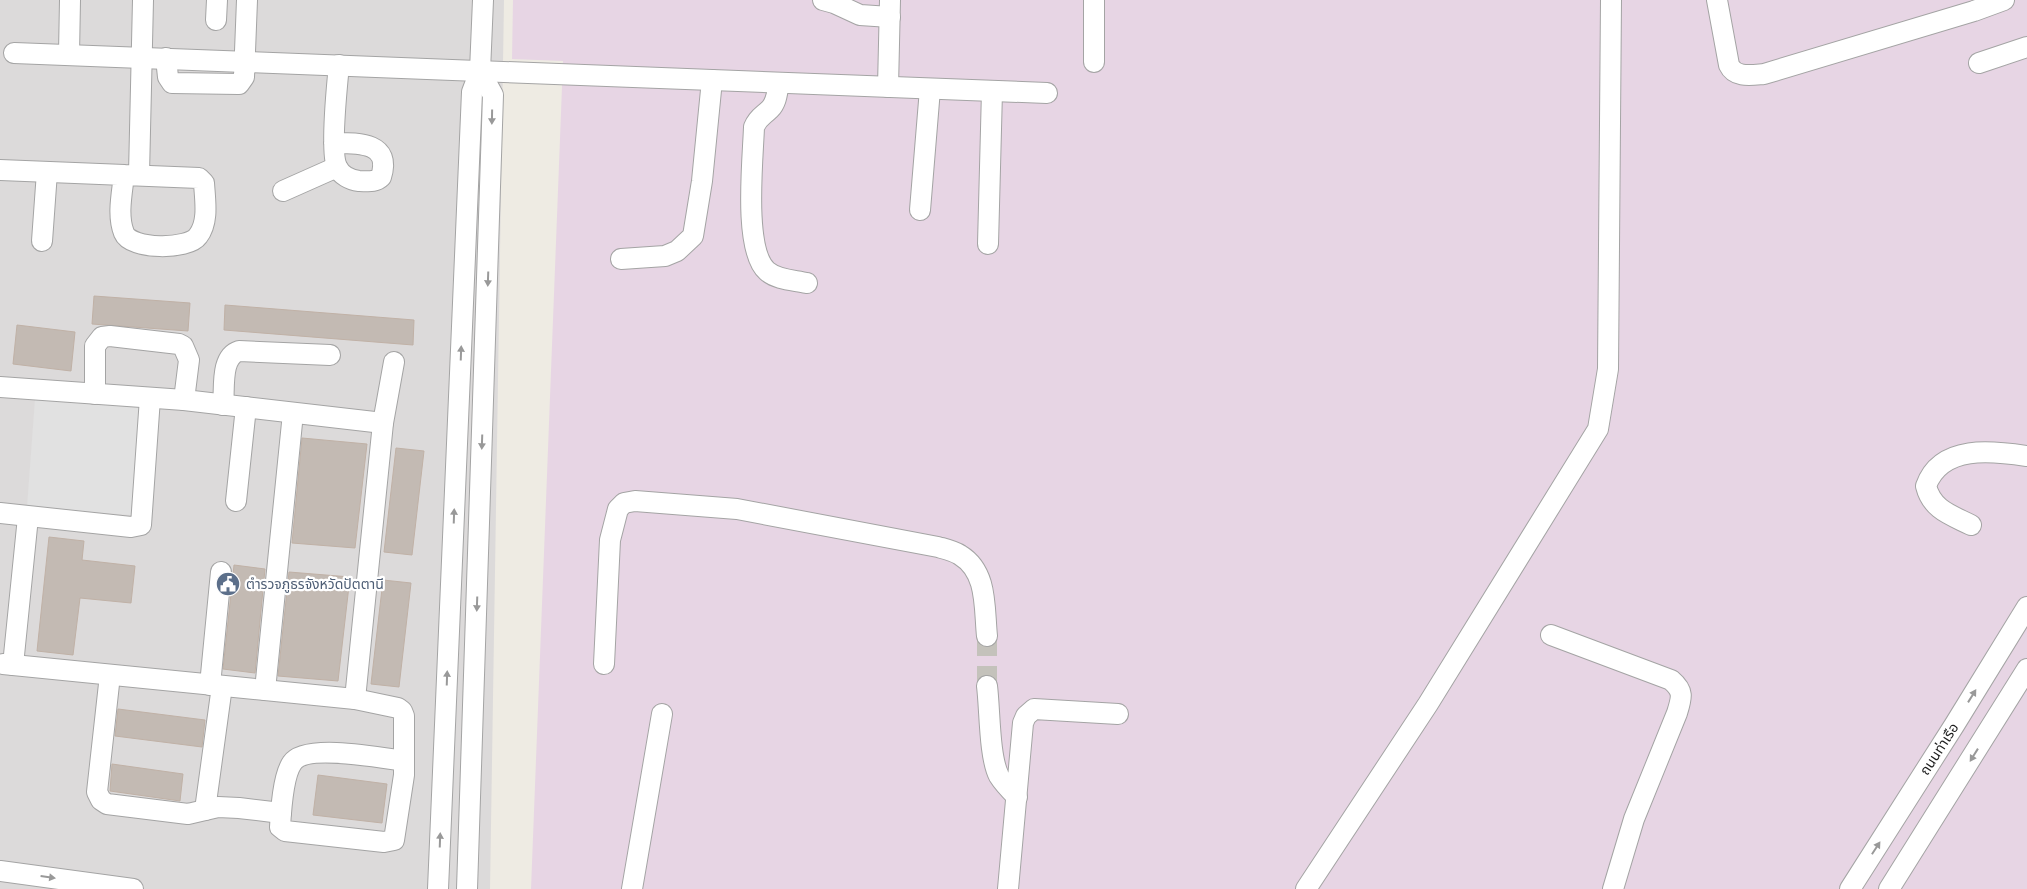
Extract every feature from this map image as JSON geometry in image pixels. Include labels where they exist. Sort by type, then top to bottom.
[{"type":"street","points":[[69,54],[70,0]]},
{"type":"street","points":[[0,170],[132,175],[199,178],[204,183],[204,225],[198,237],[187,244],[147,245],[129,239],[124,235],[121,214],[132,175],[141,57],[143,0]]},
{"type":"street","points":[[216,20],[217,0]]},
{"type":"street","points":[[245,62],[247,0]]},
{"type":"street","points":[[438,889],[472,92],[480,72],[483,0]]},
{"type":"street","points":[[823,0],[860,15],[890,9],[888,87]]},
{"type":"street","points":[[1094,0],[1094,62]]},
{"type":"street","points":[[1306,889],[1428,704],[1598,429],[1608,369],[1610,0]]},
{"type":"street","points":[[1717,0],[1729,65],[1732,71],[1751,75],[1764,74],[1974,11],[2004,0]]},
{"type":"street","points":[[1979,63],[2027,47]]},
{"type":"street","points":[[14,53],[1047,93]]},
{"type":"street","points":[[334,143],[361,143],[372,146],[381,155],[383,162],[381,177],[375,181],[350,179],[337,167],[334,143],[338,65]]},
{"type":"street","points":[[468,889],[493,95],[480,72]]},
{"type":"street","points":[[621,259],[665,256],[677,251],[693,236],[702,181],[712,80]]},
{"type":"street","points":[[779,83],[774,104],[770,110],[757,119],[754,127],[751,200],[753,239],[757,254],[766,270],[776,276],[807,283]]},
{"type":"street","points":[[920,210],[930,89]]},
{"type":"street","points":[[988,244],[992,91]]},
{"type":"street","points":[[283,191],[337,167]]},
{"type":"street","points":[[42,241],[47,172]]},
{"type":"street","points":[[95,394],[95,346],[102,337],[110,336],[183,346],[189,360],[184,400]]},
{"type":"street","points":[[223,405],[226,366],[229,356],[233,353],[240,351],[330,355]]},
{"type":"street","points":[[355,699],[383,423],[394,362]]},
{"type":"street","points":[[0,387],[184,400],[383,423]]},
{"type":"street","points":[[0,514],[131,527],[141,525],[150,398]]},
{"type":"street","points":[[236,502],[246,407]]},
{"type":"street","points":[[265,690],[293,413]]},
{"type":"street","points":[[1971,525],[1951,515],[1930,500],[1926,486],[1933,473],[1949,460],[1973,452],[2027,456]]},
{"type":"street","points":[[604,664],[610,540],[618,509],[629,501],[737,509],[938,547],[959,554],[977,574],[982,585],[986,636]]},
{"type":"street","points":[[28,517],[8,664],[355,699],[398,708],[402,711],[404,716],[404,760],[404,775],[394,840],[384,842],[285,831],[280,827],[288,771],[293,761],[301,756],[330,753],[404,760]]},
{"type":"street","points":[[205,810],[216,685],[222,572]]},
{"type":"street","name":"ถนนท่าเรือ","points":[[1850,889],[2027,607]]},
{"type":"street","points":[[1551,635],[1671,680],[1680,691],[1681,698],[1678,712],[1634,819],[1613,889]]},
{"type":"street","points":[[1889,889],[2027,669]]},
{"type":"street","points":[[110,675],[97,792],[101,800],[107,804],[188,814],[218,807],[281,813]]},
{"type":"street","points":[[987,686],[993,759],[998,774],[1017,797]]},
{"type":"street","points":[[1008,889],[1023,723],[1029,712],[1034,709],[1118,714]]},
{"type":"street","points":[[632,889],[662,714]]},
{"type":"street","points":[[0,857],[25,874]]},
{"type":"street","points":[[0,871],[133,889]]},
{"type":"shaded area","points":[[0,0],[504,0],[490,889],[0,889]]},
{"type":"shaded area","points":[[513,0],[2027,0],[2027,889],[531,889],[563,61],[512,59]]},
{"type":"shaded area","points":[[35,399],[139,407],[131,515],[27,507]]},
{"type":"building","points":[[94,296],[190,303],[188,331],[92,324]]},
{"type":"building","points":[[225,305],[414,320],[413,345],[224,330]]},
{"type":"building","points":[[17,325],[75,332],[71,371],[13,364]]},
{"type":"building","points":[[302,438],[367,444],[355,548],[292,543]]},
{"type":"building","points":[[396,448],[424,451],[412,555],[384,552]]},
{"type":"building","points":[[49,537],[84,541],[82,560],[135,566],[131,603],[80,598],[73,655],[37,651]]},
{"type":"building","points":[[234,565],[265,569],[255,673],[223,669]]},
{"type":"building","points":[[289,572],[350,577],[338,681],[278,676]]},
{"type":"building","points":[[383,580],[411,583],[399,687],[371,684]]},
{"type":"building","points":[[118,709],[205,720],[202,747],[115,736]]},
{"type":"building","points":[[112,764],[183,774],[180,801],[110,791]]},
{"type":"building","points":[[318,775],[387,784],[382,823],[313,815]]},
{"type":"tunnel","points":[[987,636],[987,686]]},
{"type":"place","name":"ตำรวจภูธรจังหวัดปัตตานี","points":[[228,584]]}]
